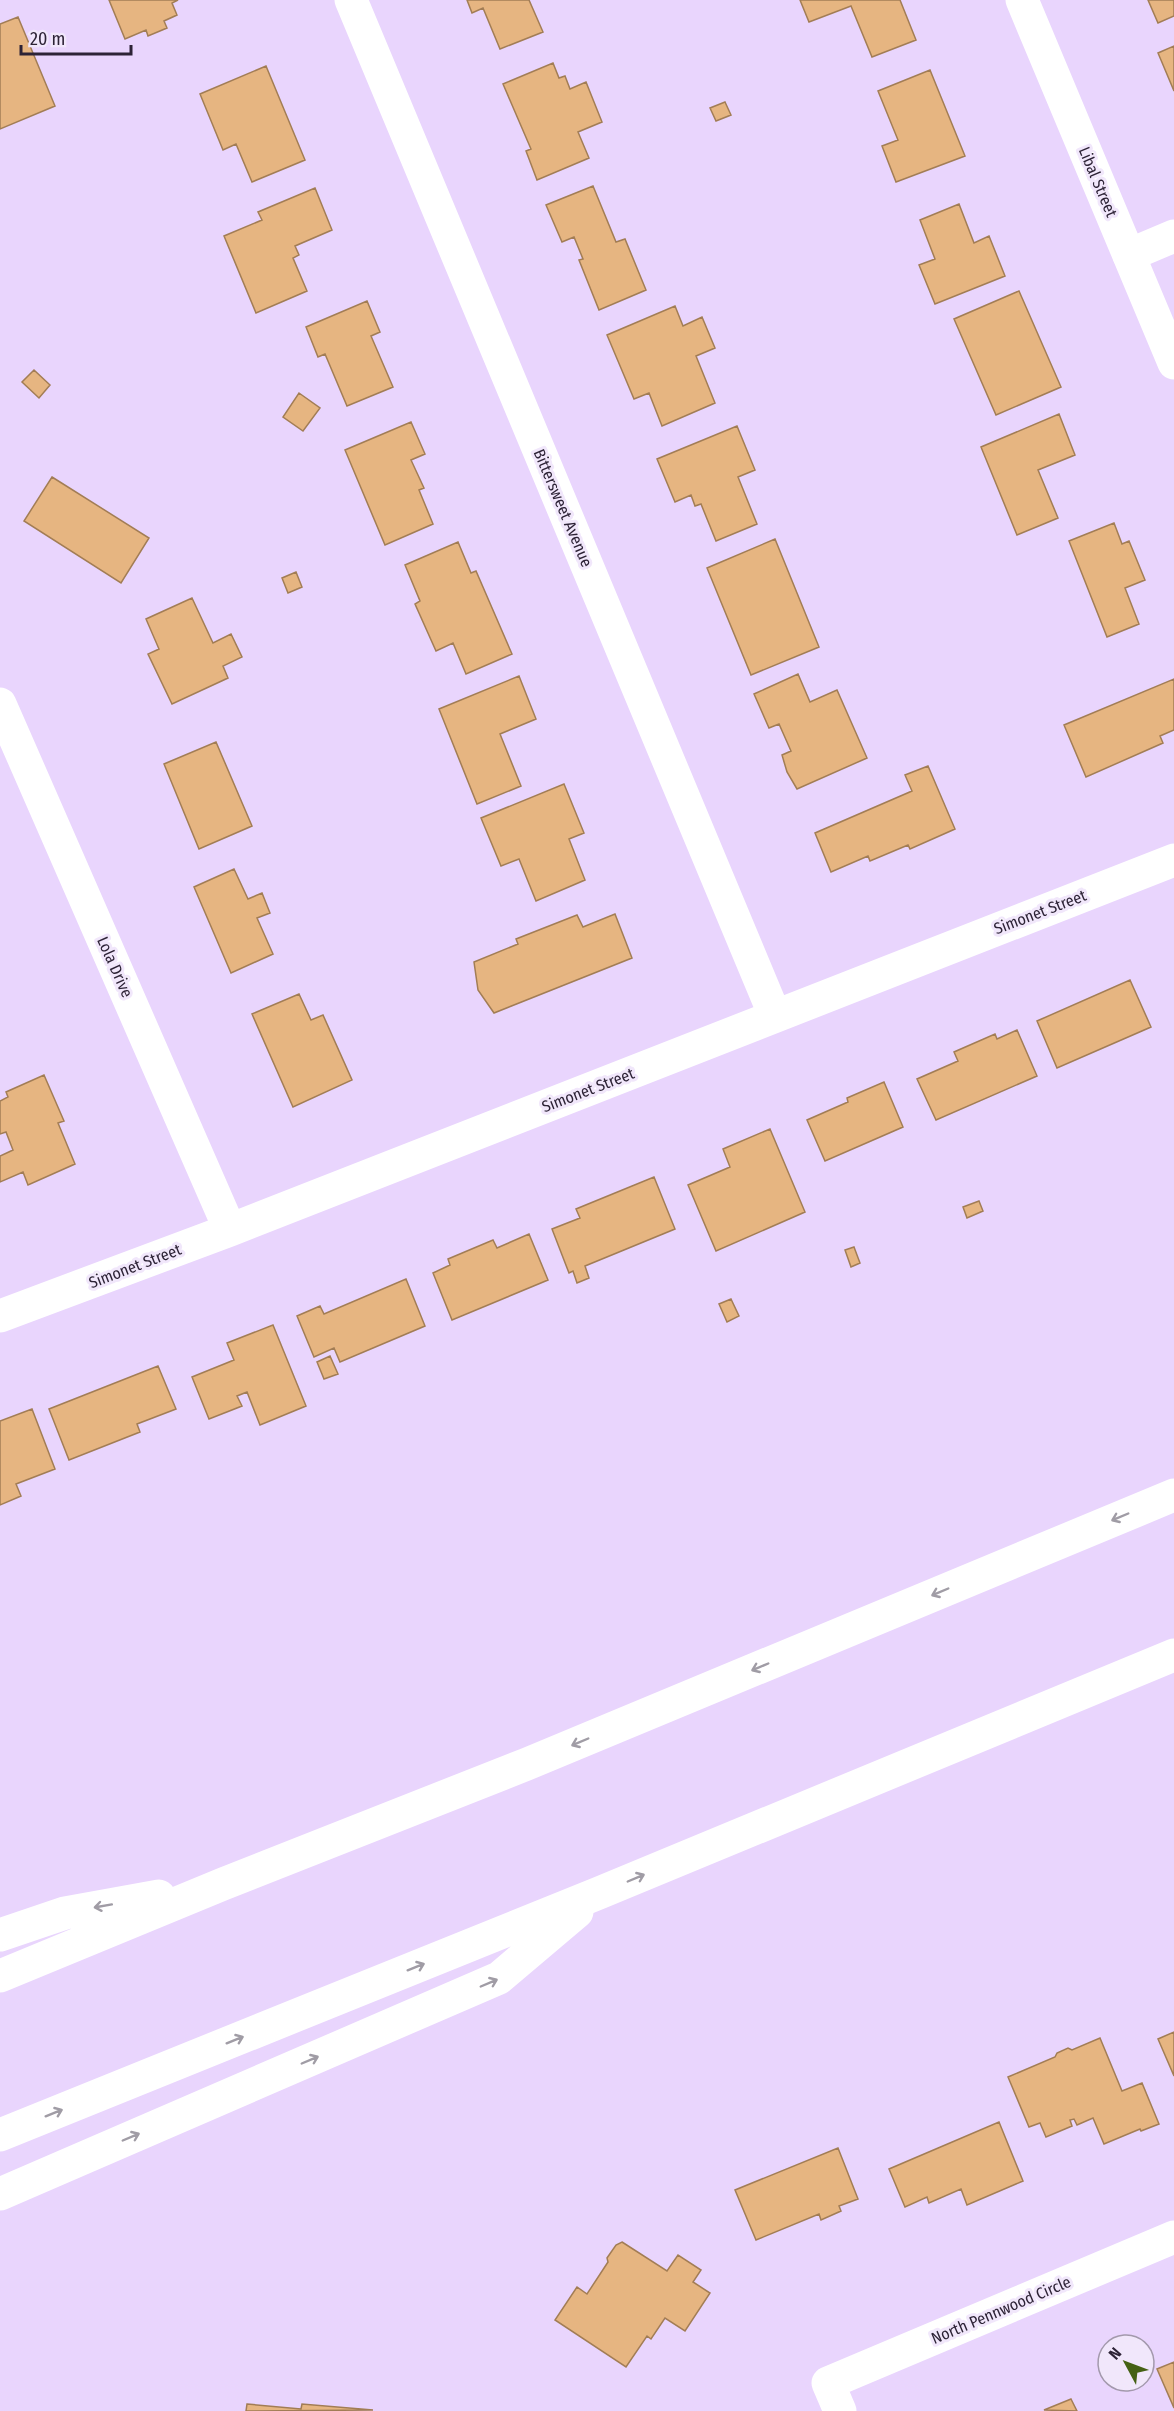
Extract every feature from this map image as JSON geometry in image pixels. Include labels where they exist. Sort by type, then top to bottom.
[{"type":"main road","name":"Bittersweet Avenue","points":[[351,0],[775,1016]]},
{"type":"main road","name":"Libal Street","points":[[1022,0],[1174,363]]},
{"type":"main road","points":[[1129,255],[1174,236]]},
{"type":"main road","name":"Lola Drive","points":[[0,704],[230,1230]]},
{"type":"main road","name":"Simonet Street","points":[[0,1316],[230,1230],[1174,860]]},
{"type":"main road","points":[[0,1976],[223,1884],[527,1764],[1174,1494]]},
{"type":"main road","points":[[0,2135],[599,1893],[1174,1655]]},
{"type":"main road","points":[[0,1935],[64,1913],[223,1884]]},
{"type":"main road","points":[[0,2194],[499,1978],[599,1893]]},
{"type":"main road","name":"North Pennwood Circle","points":[[834,2397],[1174,2237]]},
{"type":"building","points":[[109,0],[178,0],[172,3],[177,15],[164,21],[167,28],[148,36],[146,30],[125,39]]},
{"type":"building","points":[[467,0],[529,0],[543,32],[500,49],[483,8],[472,13]]},
{"type":"building","points":[[800,0],[900,0],[916,40],[872,57],[851,6],[809,22]]},
{"type":"building","points":[[1148,0],[1174,0],[1174,16],[1158,23]]},
{"type":"building","points":[[18,17],[55,106],[0,129],[0,24]]},
{"type":"building","points":[[1174,46],[1174,91],[1158,53]]},
{"type":"building","points":[[553,63],[559,78],[565,76],[570,89],[586,82],[602,122],[578,132],[589,158],[537,180],[526,151],[531,149],[503,84]]},
{"type":"building","points":[[266,66],[305,160],[252,182],[236,144],[223,150],[200,94]]},
{"type":"building","points":[[930,70],[965,156],[896,182],[882,146],[898,140],[878,91]]},
{"type":"building","points":[[725,102],[731,115],[716,121],[710,108]]},
{"type":"building","points":[[593,186],[616,242],[625,239],[646,290],[599,310],[579,260],[583,259],[574,237],[562,242],[546,205]]},
{"type":"building","points":[[315,188],[332,230],[295,246],[299,255],[293,258],[307,291],[256,313],[224,236],[262,220],[258,212]]},
{"type":"building","points":[[959,204],[974,243],[989,236],[1005,276],[935,304],[919,265],[935,259],[920,220]]},
{"type":"building","points":[[1019,291],[1061,387],[996,415],[954,319]]},
{"type":"building","points":[[367,301],[380,332],[371,336],[393,387],[347,406],[325,354],[318,357],[306,327]]},
{"type":"building","points":[[675,306],[683,326],[702,317],[715,348],[696,356],[715,403],[662,426],[649,393],[634,399],[607,335]]},
{"type":"building","points":[[34,370],[50,385],[39,398],[22,382]]},
{"type":"building","points":[[299,393],[320,408],[303,431],[283,417]]},
{"type":"building","points":[[1059,414],[1075,455],[1038,470],[1058,518],[1017,535],[981,447]]},
{"type":"building","points":[[411,422],[425,454],[411,460],[424,488],[419,490],[433,524],[385,545],[345,450]]},
{"type":"building","points":[[737,426],[755,470],[738,477],[757,524],[716,541],[701,504],[695,506],[691,495],[675,502],[657,459]]},
{"type":"building","points":[[52,477],[149,538],[121,583],[24,521]]},
{"type":"building","points":[[1114,523],[1122,544],[1129,541],[1145,580],[1125,588],[1139,624],[1107,637],[1069,541]]},
{"type":"building","points":[[775,539],[819,647],[751,675],[707,568]]},
{"type":"building","points":[[458,542],[471,573],[476,571],[512,654],[466,674],[453,643],[436,651],[415,604],[420,601],[405,565]]},
{"type":"building","points":[[296,572],[302,587],[288,593],[282,578]]},
{"type":"building","points":[[192,598],[213,643],[231,634],[242,657],[223,666],[228,678],[172,704],[148,654],[159,649],[146,619]]},
{"type":"building","points":[[798,674],[810,702],[837,690],[867,758],[797,789],[787,772],[782,755],[791,751],[779,724],[769,728],[754,694]]},
{"type":"building","points":[[519,676],[536,719],[500,734],[521,786],[477,804],[439,709]]},
{"type":"building","points":[[1174,679],[1174,730],[1160,736],[1163,743],[1086,777],[1064,725]]},
{"type":"building","points":[[216,742],[252,826],[199,849],[164,764]]},
{"type":"building","points":[[928,766],[955,829],[910,849],[908,845],[870,861],[868,856],[831,872],[815,833],[912,791],[905,775]]},
{"type":"building","points":[[564,784],[584,833],[569,839],[585,880],[536,901],[519,859],[501,866],[481,818]]},
{"type":"building","points":[[234,869],[248,899],[262,893],[270,913],[257,918],[273,954],[231,973],[194,887]]},
{"type":"building","points":[[615,914],[632,958],[494,1013],[478,990],[474,962],[518,944],[516,939],[577,915],[583,927]]},
{"type":"building","points":[[1130,980],[1151,1027],[1057,1068],[1037,1021]]},
{"type":"building","points":[[299,994],[311,1020],[323,1015],[352,1080],[293,1107],[252,1014]]},
{"type":"building","points":[[1017,1030],[1037,1076],[936,1120],[917,1079],[958,1061],[954,1052],[995,1034],[997,1039]]},
{"type":"building","points":[[44,1075],[64,1121],[58,1123],[75,1164],[28,1185],[23,1172],[0,1182],[0,1156],[13,1150],[6,1132],[0,1134],[0,1101],[8,1097],[6,1092]]},
{"type":"building","points":[[884,1082],[903,1127],[825,1161],[807,1120],[848,1102],[847,1098]]},
{"type":"building","points":[[770,1129],[805,1212],[716,1251],[688,1185],[730,1167],[723,1149]]},
{"type":"building","points":[[654,1177],[675,1229],[585,1266],[589,1278],[577,1283],[573,1271],[569,1273],[552,1229],[580,1218],[576,1209]]},
{"type":"building","points":[[979,1201],[983,1211],[967,1218],[963,1207]]},
{"type":"building","points":[[529,1234],[548,1280],[452,1320],[433,1273],[450,1265],[448,1259],[493,1240],[497,1248]]},
{"type":"building","points":[[854,1247],[860,1263],[851,1267],[845,1250]]},
{"type":"building","points":[[406,1279],[425,1326],[340,1362],[334,1348],[314,1357],[297,1316],[320,1306],[324,1314]]},
{"type":"building","points":[[731,1299],[739,1316],[727,1322],[719,1304]]},
{"type":"building","points":[[273,1325],[306,1406],[260,1425],[247,1392],[237,1396],[242,1406],[209,1419],[192,1377],[234,1360],[227,1343]]},
{"type":"building","points":[[330,1356],[338,1374],[324,1379],[317,1362]]},
{"type":"building","points":[[158,1366],[176,1409],[137,1424],[140,1432],[69,1460],[49,1409]]},
{"type":"building","points":[[32,1409],[55,1469],[16,1484],[21,1496],[0,1505],[0,1421]]},
{"type":"building","points":[[1174,2032],[1174,2076],[1158,2039]]},
{"type":"building","points":[[1100,2038],[1122,2091],[1142,2083],[1159,2124],[1104,2144],[1093,2118],[1077,2125],[1074,2119],[1070,2120],[1072,2126],[1046,2137],[1040,2123],[1029,2127],[1008,2077],[1055,2057],[1057,2053],[1068,2048],[1072,2050]]},
{"type":"building","points":[[999,2122],[1023,2181],[967,2205],[961,2189],[929,2203],[927,2197],[905,2207],[889,2169]]},
{"type":"building","points":[[838,2148],[858,2199],[839,2206],[841,2211],[821,2220],[819,2214],[756,2240],[735,2190]]},
{"type":"building","points":[[622,2242],[667,2271],[678,2255],[701,2270],[693,2282],[710,2293],[685,2331],[665,2318],[651,2339],[647,2336],[626,2367],[555,2320],[577,2287],[587,2294],[608,2262],[607,2258],[616,2245]]},
{"type":"building","points":[[1174,2362],[1174,2408],[1157,2369]]},
{"type":"building","points":[[1071,2399],[1077,2411],[1044,2410]]},
{"type":"building","points":[[247,2404],[301,2409],[302,2404],[373,2410],[246,2411]]}]
